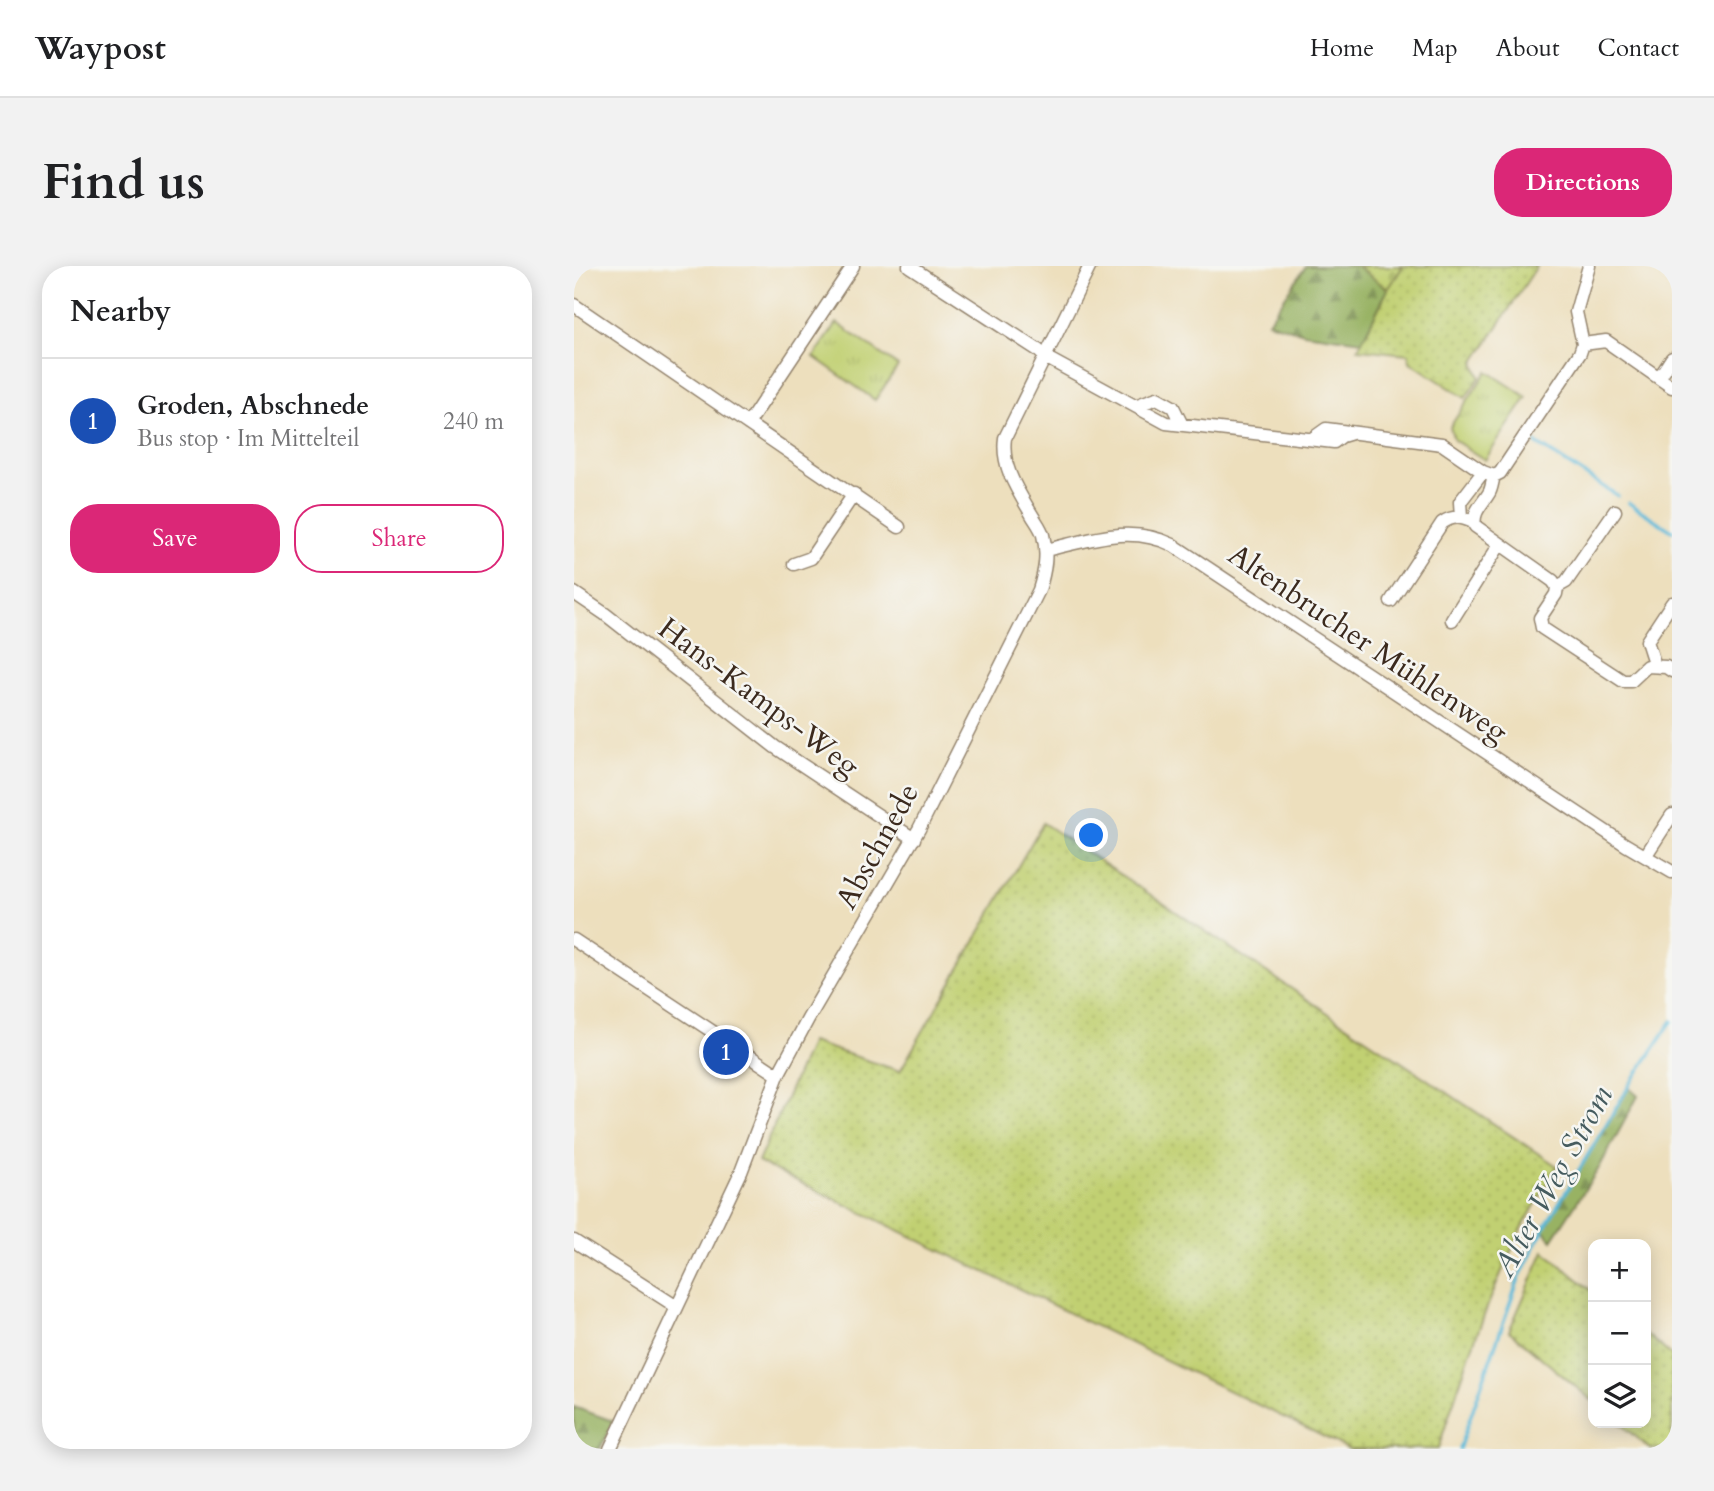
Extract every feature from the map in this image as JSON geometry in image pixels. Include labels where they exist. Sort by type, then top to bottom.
[{"type":"street","points":[[748,424],[853,266]]},
{"type":"street","points":[[909,266],[1045,357],[1135,406],[1157,398],[1173,407],[1181,423],[1312,439],[1326,429],[1442,444],[1488,474],[1500,473],[1580,353],[1583,344],[1576,312],[1589,266]]},
{"type":"street","name":"Abschnede","points":[[610,1449],[741,1172],[778,1075],[914,839],[1039,590],[1046,570],[1042,532],[1012,480],[1003,449],[1010,426],[1090,266]]},
{"type":"street","points":[[574,305],[899,527]]},
{"type":"street","points":[[1583,344],[1606,341],[1672,387]]},
{"type":"street","points":[[1659,378],[1672,358]]},
{"type":"street","points":[[1391,601],[1442,523],[1450,518],[1467,519],[1475,514],[1491,490],[1488,474]]},
{"type":"street","points":[[1488,474],[1460,502],[1467,519],[1553,581],[1557,587],[1556,594],[1540,618],[1542,628],[1623,681],[1630,681],[1647,666],[1666,667],[1672,671]]},
{"type":"street","points":[[794,564],[811,558],[854,494]]},
{"type":"street","points":[[1557,587],[1566,582],[1615,511]]},
{"type":"street","name":"Altenbrucher Mühlenweg","points":[[1046,550],[1125,534],[1156,537],[1173,545],[1672,873]]},
{"type":"street","points":[[1452,620],[1500,544]]},
{"type":"street","name":"Hans-Kamps-Weg","points":[[574,593],[605,614],[775,747],[914,839]]},
{"type":"street","points":[[1655,666],[1647,641],[1672,603]]},
{"type":"street","points":[[1646,855],[1672,815]]},
{"type":"street","points":[[574,940],[778,1075]]},
{"type":"street","points":[[574,1241],[677,1307]]},
{"type":"green space","points":[[1306,266],[1357,266],[1388,289],[1362,341],[1304,333],[1268,322]]},
{"type":"green space","points":[[1357,266],[1403,266],[1388,289]]},
{"type":"green space","points":[[1403,266],[1537,266],[1474,363],[1480,377],[1465,398],[1410,362],[1408,354],[1358,349],[1388,289]]},
{"type":"green space","points":[[837,323],[898,366],[875,400],[814,357]]},
{"type":"green space","points":[[1487,371],[1527,397],[1485,460],[1454,440],[1450,427]]},
{"type":"green space","points":[[1043,823],[1557,1166],[1520,1232],[1496,1285],[1438,1449],[1349,1449],[758,1162],[811,1042],[900,1071]]},
{"type":"green space","points":[[1629,1088],[1638,1096],[1599,1168],[1552,1240],[1543,1230]]},
{"type":"green space","points":[[1544,1251],[1588,1288],[1588,1397],[1509,1331]]},
{"type":"green space","points":[[1651,1338],[1672,1356],[1672,1449],[1650,1449],[1625,1428],[1651,1428]]},
{"type":"green space","points":[[574,1407],[613,1421],[600,1449],[574,1449]]},
{"type":"waterway","points":[[1536,443],[1618,496]]},
{"type":"waterway","points":[[1629,503],[1672,531]]},
{"type":"waterway","name":"Alter Weg Strom","points":[[1459,1449],[1519,1278],[1543,1230],[1631,1083],[1672,1021]]},
{"type":"place","name":"Groden, Abschnede","points":[[726,1052]]}]
